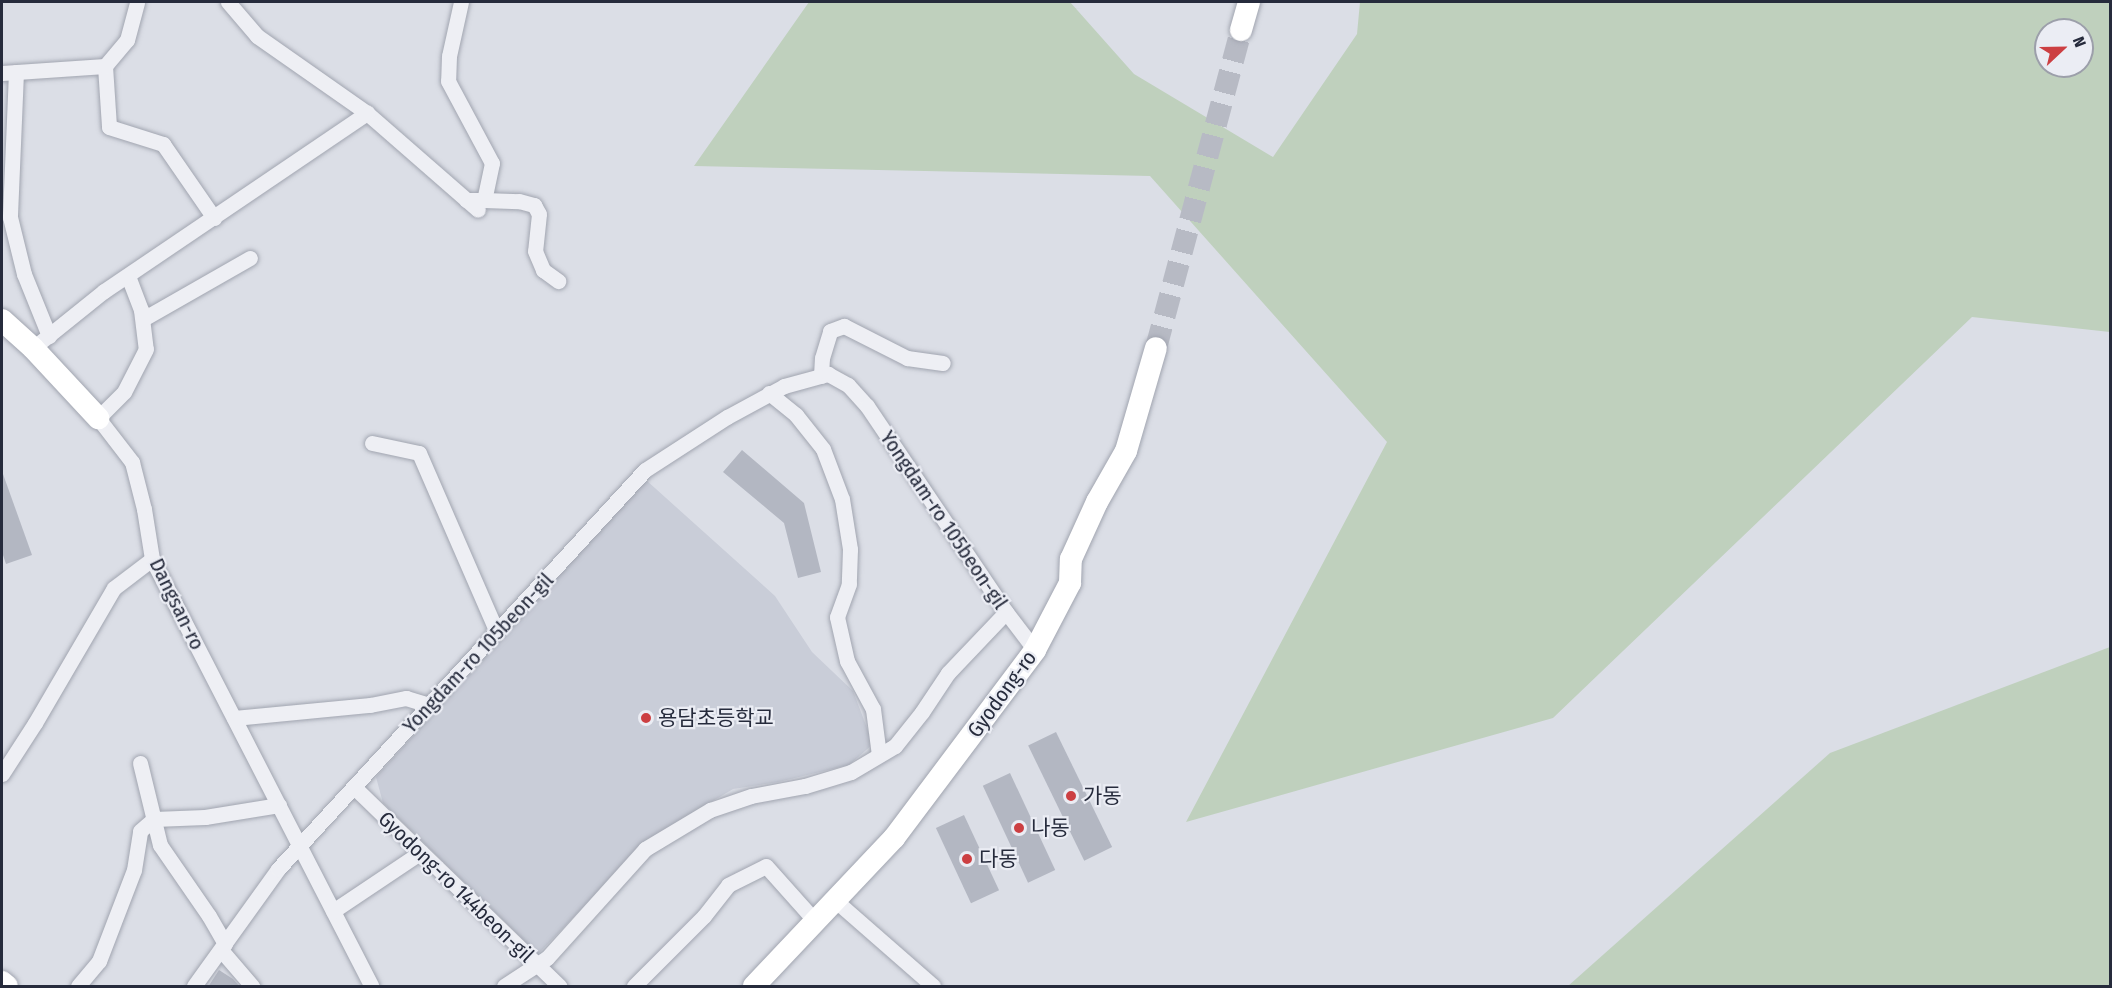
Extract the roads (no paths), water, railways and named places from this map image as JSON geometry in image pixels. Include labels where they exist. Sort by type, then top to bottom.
[{"type":"street","points":[[136,2],[127,40],[105,66],[108,127],[163,144],[214,218]]},
{"type":"street","points":[[228,2],[257,36],[367,113],[466,200],[481,205],[519,201],[534,205],[538,214],[535,251],[543,270],[558,281]]},
{"type":"street","points":[[461,2],[449,56],[448,81],[492,163],[481,205]]},
{"type":"street","points":[[1242,30],[1249,2]]},
{"type":"street","points":[[105,66],[9,73],[10,217],[41,342],[128,276],[367,113]]},
{"type":"street","points":[[142,319],[250,258]]},
{"type":"street","points":[[98,418],[124,392],[146,349],[142,319],[128,276]]},
{"type":"street","name":"Dangsan-ro","points":[[2,320],[41,342],[132,462],[144,509],[152,559],[371,987]]},
{"type":"street","points":[[821,376],[822,358],[830,331],[844,326],[907,358],[943,363]]},
{"type":"street","name":"Gyodong-ro","points":[[754,987],[894,838],[1035,650],[1070,583],[1071,559],[1088,521],[1126,452],[1156,348]]},
{"type":"street","name":"Yongdam-ro 105beon-gil","points":[[194,987],[278,869],[645,470],[784,386],[828,374],[848,385],[867,406],[1006,612],[1035,650]]},
{"type":"street","points":[[769,393],[796,415],[823,449],[842,500],[850,549],[849,584],[837,617],[848,661],[873,709],[879,755]]},
{"type":"street","points":[[372,443],[419,453],[497,632]]},
{"type":"street","points":[[2,774],[35,723],[114,588],[152,559]]},
{"type":"street","points":[[504,987],[547,958],[645,849],[710,810],[751,796],[805,786],[851,772],[895,746],[922,712],[948,673],[1006,612]]},
{"type":"street","points":[[234,718],[370,705],[406,698],[429,705]]},
{"type":"street","points":[[141,763],[160,845],[204,908],[223,947],[252,987]]},
{"type":"street","name":"Gyodong-ro 144beon-gil","points":[[354,787],[559,987]]},
{"type":"street","points":[[78,987],[99,961],[134,870],[140,831],[154,819],[205,817],[279,805]]},
{"type":"street","points":[[333,911],[421,852]]},
{"type":"street","points":[[634,987],[704,916],[728,885],[766,866],[816,922]]},
{"type":"street","points":[[836,901],[933,987]]},
{"type":"street","points":[[2,982],[7,987]]},
{"type":"tunnel","points":[[1156,348],[1241,30]]},
{"type":"place","name":"용담초등학교","points":[[646,718]]},
{"type":"place","name":"가동","points":[[1071,796]]},
{"type":"place","name":"나동","points":[[1019,828]]},
{"type":"place","name":"다동","points":[[967,859]]}]
